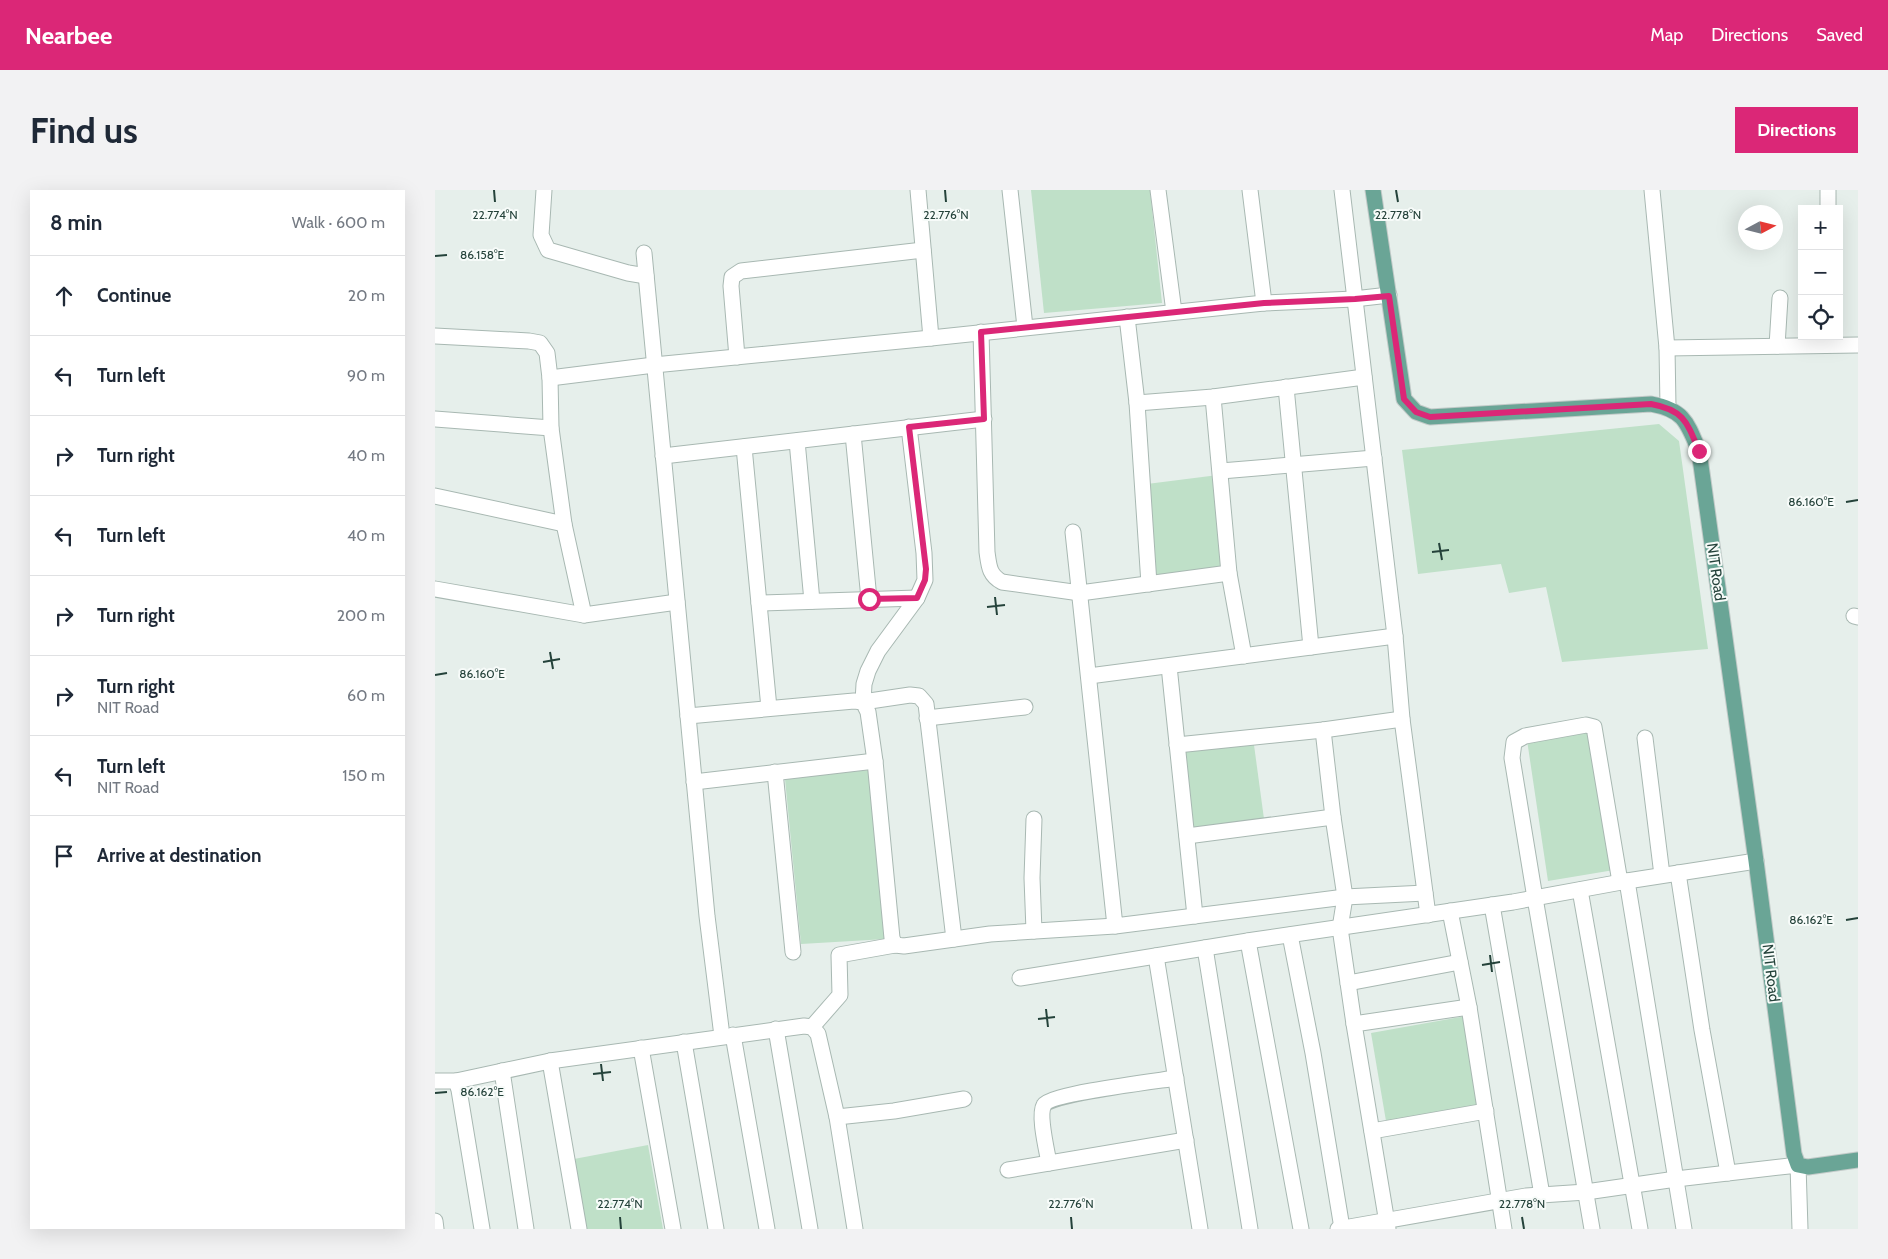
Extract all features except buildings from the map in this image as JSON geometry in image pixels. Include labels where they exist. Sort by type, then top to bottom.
[{"type":"main road","points":[[1373,190],[1404,399],[1416,412],[1430,417],[1651,404],[1668,407]]},
{"type":"main road","name":"NIT Road","points":[[1668,407],[1679,414],[1691,431],[1699,451],[1756,861],[1794,1154],[1798,1164]]},
{"type":"main road","points":[[1798,1164],[1808,1168],[1858,1160]]},
{"type":"street","points":[[544,190],[541,235],[548,250],[628,273],[646,276]]},
{"type":"street","points":[[918,190],[931,338]]},
{"type":"street","points":[[1010,190],[1025,327]]},
{"type":"street","points":[[1158,190],[1174,312]]},
{"type":"street","points":[[1250,190],[1264,303]]},
{"type":"street","points":[[1342,190],[1395,636],[1402,719],[1428,915]]},
{"type":"street","points":[[1652,190],[1667,348],[1668,407]]},
{"type":"street","points":[[1828,190],[1828,205]]},
{"type":"street","points":[[737,357],[731,286],[732,277],[741,272],[923,250]]},
{"type":"street","points":[[644,253],[707,916],[728,1035],[767,1229]]},
{"type":"street","points":[[550,378],[654,365],[1264,303],[1389,296]]},
{"type":"street","points":[[1777,346],[1780,298]]},
{"type":"street","points":[[1127,317],[1137,403],[1149,584]]},
{"type":"street","points":[[981,332],[987,552],[989,567],[993,577],[1002,582],[1080,593],[1229,574]]},
{"type":"street","points":[[435,336],[529,341],[540,343],[547,353],[550,378],[551,428],[564,524],[583,615]]},
{"type":"street","points":[[1667,348],[1777,346],[1824,341],[1858,345]]},
{"type":"street","points":[[1137,403],[1213,397],[1365,377]]},
{"type":"street","points":[[1286,387],[1311,647]]},
{"type":"street","points":[[1213,397],[1229,574],[1243,656]]},
{"type":"street","points":[[435,419],[551,428]]},
{"type":"street","points":[[663,456],[984,419]]},
{"type":"street","points":[[895,946],[892,938],[869,712],[863,702],[864,684],[868,671],[917,598],[925,580],[926,569],[909,427]]},
{"type":"street","points":[[853,434],[869,599]]},
{"type":"street","points":[[797,441],[812,601]]},
{"type":"street","points":[[744,447],[769,708]]},
{"type":"street","points":[[1221,471],[1374,458]]},
{"type":"street","points":[[435,496],[564,524]]},
{"type":"street","points":[[1073,532],[1115,926]]},
{"type":"street","points":[[435,589],[583,615],[677,602]]},
{"type":"street","points":[[759,603],[917,598]]},
{"type":"street","points":[[1089,676],[1395,636]]},
{"type":"street","points":[[1169,666],[1195,916]]},
{"type":"street","points":[[688,716],[854,701],[863,702],[910,695],[919,696],[926,704],[954,939]]},
{"type":"street","points":[[927,718],[1025,707]]},
{"type":"street","points":[[1177,745],[1323,730],[1402,719]]},
{"type":"street","points":[[1592,1229],[1512,758],[1514,742],[1525,736],[1586,725],[1594,727],[1624,881],[1684,1229]]},
{"type":"street","points":[[1323,730],[1345,897],[1340,928],[1387,1225]]},
{"type":"street","points":[[1645,738],[1662,875]]},
{"type":"street","points":[[694,782],[875,761]]},
{"type":"street","points":[[775,772],[793,952]]},
{"type":"street","points":[[1187,836],[1333,817]]},
{"type":"street","points":[[1028,932],[1034,818]]},
{"type":"street","points":[[1020,978],[1205,948],[1450,912],[1678,872],[1756,861]]},
{"type":"street","points":[[1678,872],[1702,1030],[1728,1172]]},
{"type":"street","points":[[1580,890],[1640,1229]]},
{"type":"street","points":[[812,1027],[840,995],[839,955],[990,934],[1115,926],[1345,897],[1425,893]]},
{"type":"street","points":[[1492,905],[1542,1195]]},
{"type":"street","points":[[1450,912],[1469,1007],[1504,1229]]},
{"type":"street","points":[[1290,935],[1313,1053],[1340,1229],[1387,1225],[1499,1201],[1542,1195],[1586,1192],[1798,1164],[1800,1229]]},
{"type":"street","points":[[1248,942],[1301,1229]]},
{"type":"street","points":[[1205,948],[1250,1229]]},
{"type":"street","points":[[1156,956],[1200,1229]]},
{"type":"street","points":[[1348,983],[1460,962]]},
{"type":"street","points":[[1354,1024],[1469,1007]]},
{"type":"street","points":[[435,1081],[455,1081],[550,1061],[728,1035],[804,1026],[812,1027],[818,1034],[837,1117],[855,1229]]},
{"type":"street","points":[[776,1029],[810,1229]]},
{"type":"street","points":[[683,1042],[716,1229]]},
{"type":"street","points":[[641,1048],[673,1229]]},
{"type":"street","points":[[550,1061],[579,1229]]},
{"type":"street","points":[[502,1071],[526,1229]]},
{"type":"street","points":[[1049,1163],[1042,1116],[1043,1106],[1049,1101],[1075,1094],[1176,1078]]},
{"type":"street","points":[[455,1081],[459,1090],[482,1229]]},
{"type":"street","points":[[837,1117],[894,1111],[963,1099]]},
{"type":"street","points":[[1371,1131],[1486,1110]]},
{"type":"street","points":[[1008,1170],[1186,1140]]},
{"type":"street","points":[[435,1221],[436,1229]]},
{"type":"green space","points":[[1031,190],[1150,190],[1162,303],[1044,313]]},
{"type":"green space","points":[[1659,424],[1679,441],[1708,649],[1562,662],[1546,587],[1509,593],[1501,564],[1418,574],[1402,450]]},
{"type":"green space","points":[[1218,475],[1224,569],[1155,578],[1147,484]]},
{"type":"green space","points":[[1592,731],[1614,870],[1548,881],[1527,740]]},
{"type":"green space","points":[[1254,745],[1264,819],[1193,829],[1185,751]]},
{"type":"green space","points":[[869,770],[886,939],[801,944],[785,779]]},
{"type":"green space","points":[[1466,1016],[1482,1106],[1386,1121],[1371,1033]]},
{"type":"green space","points":[[648,1145],[663,1229],[587,1229],[574,1159]]},
{"type":"route","points":[[869,599],[917,598],[925,580],[926,569],[909,427],[984,419],[981,332],[1264,303],[1389,296],[1404,399],[1416,412],[1430,417],[1651,404],[1668,407],[1679,414],[1691,431],[1699,451]]}]
